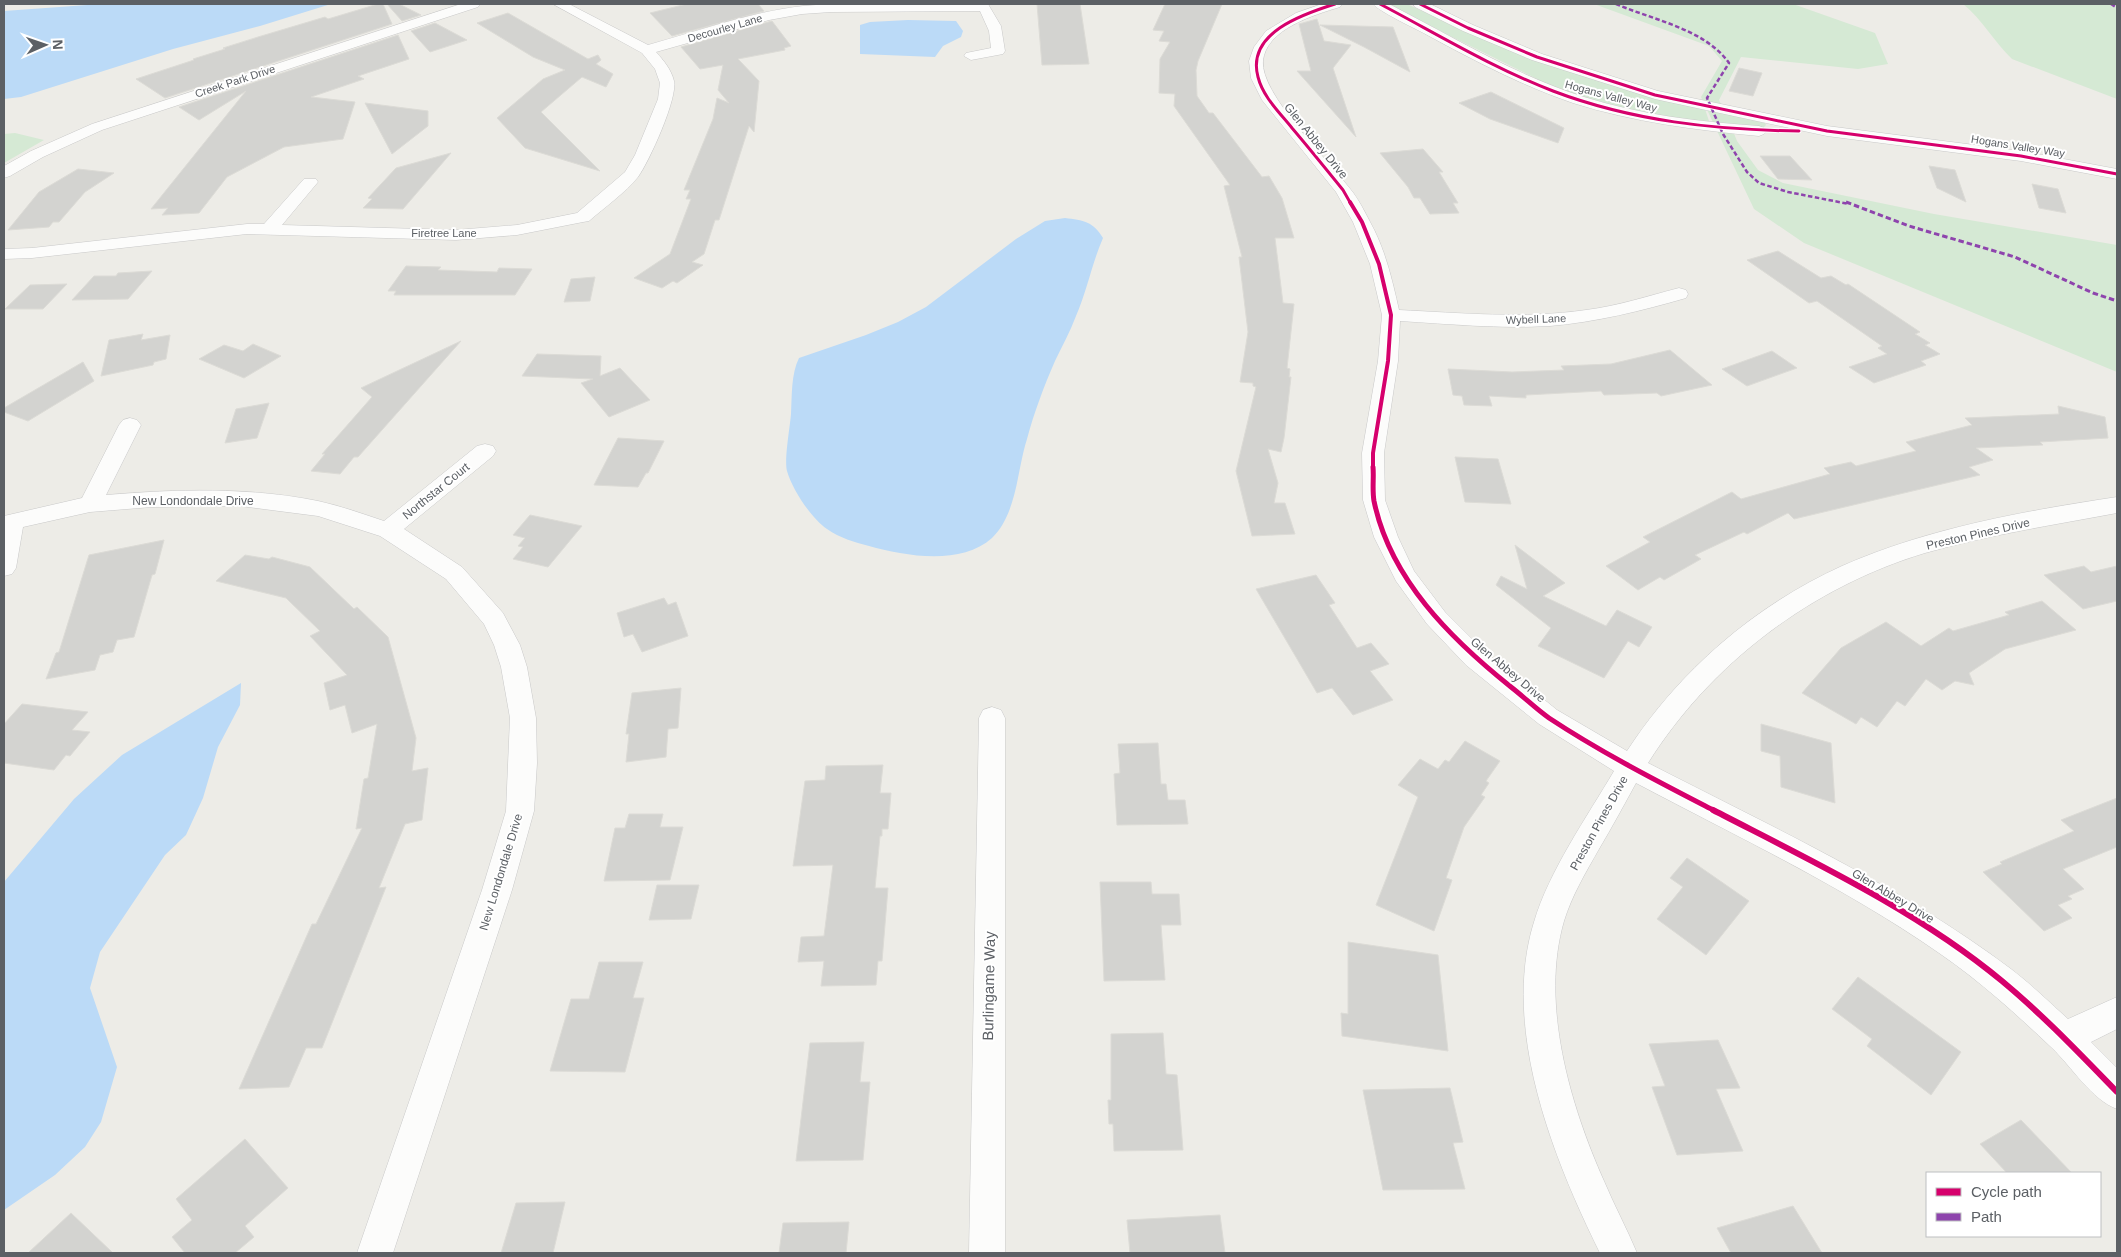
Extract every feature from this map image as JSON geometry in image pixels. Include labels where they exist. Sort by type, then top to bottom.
[{"type":"street","name":"Creek Park Drive","points":[[4,173],[37,154],[97,127],[473,4]]},
{"type":"street","name":"Firetree Lane","points":[[4,254],[32,253],[231,230],[269,229],[471,234],[517,230],[583,217],[632,175],[657,122],[665,99],[667,83],[662,68],[647,50],[560,4]]},
{"type":"street","name":"Glen Abbey Drive","points":[[1335,4],[1297,17],[1266,39],[1258,50],[1255,61],[1256,72],[1259,85],[1267,97],[1329,171],[1362,222],[1379,264],[1391,315],[1388,361],[1373,453],[1374,500],[1386,537],[1404,575],[1436,618],[1475,658],[1548,717],[1630,767],[1861,887],[1950,942],[2002,981],[2065,1038],[2117,1092]]},
{"type":"street","name":"Hogans Valley Way","points":[[1380,4],[1510,72],[1554,91],[1603,107],[1657,119],[1716,128],[1766,132],[1827,131]]},
{"type":"street","name":"Hogans Valley Way","points":[[1420,4],[1500,42],[1592,76],[1698,105],[1827,131],[2021,156],[2117,174]]},
{"type":"street","name":"Decourley Lane","points":[[647,50],[766,16],[802,10],[983,5]]},
{"type":"street","points":[[971,56],[998,51],[998,37],[995,25],[983,5]]},
{"type":"street","points":[[269,229],[310,182]]},
{"type":"street","name":"Wybell Lane","points":[[1391,315],[1489,320],[1570,318],[1636,307],[1679,294]]},
{"type":"street","points":[[90,504],[130,425]]},
{"type":"street","name":"Northstar Court","points":[[388,530],[485,451]]},
{"type":"street","name":"New Londondale Drive","points":[[8,523],[90,504],[152,499],[240,498],[319,509],[388,530],[454,573],[494,619],[507,645],[514,668],[523,718],[520,811],[497,890],[375,1253]]},
{"type":"street","name":"Preston Pines Drive","points":[[1619,1253],[1591,1198],[1564,1126],[1544,1047],[1540,1007],[1548,922],[1569,877],[1630,767],[1679,700],[1714,664],[1752,632],[1801,599],[1851,572],[1945,539],[2117,505]]},
{"type":"street","points":[[4,568],[8,523]]},
{"type":"street","name":"Burlingame Way","points":[[987,1253],[992,718]]},
{"type":"street","points":[[2065,1038],[2117,1012]]},
{"type":"green space","points":[[1390,4],[1407,4],[1466,31],[1705,109],[1710,124],[1631,110],[1586,98],[1545,83]]},
{"type":"green space","points":[[1594,4],[1793,4],[1875,33],[1888,64],[1858,69],[1741,57],[1719,100],[1725,113],[1764,121],[1766,125],[1763,128],[1731,126],[1737,141],[1758,170],[1783,183],[1934,214],[2117,245],[2117,372],[1804,243],[1754,209],[1701,97],[1722,61],[1709,46]]},
{"type":"green space","points":[[1963,4],[2117,4],[2117,99],[2012,59]]},
{"type":"green space","points":[[15,133],[44,140],[4,163],[4,134]]},
{"type":"water","points":[[101,4],[331,4],[260,26],[173,49],[21,97],[4,99],[4,11]]},
{"type":"water","points":[[908,20],[956,21],[963,31],[961,37],[943,46],[935,57],[860,54],[860,25],[870,22]]},
{"type":"water","points":[[1065,218],[1092,225],[1103,238],[1080,306],[1055,361],[1033,419],[1015,491],[1007,517],[1000,528],[992,538],[979,547],[965,552],[932,556],[899,553],[869,546],[842,537],[827,529],[803,503],[789,478],[786,466],[792,385],[799,358],[898,322],[926,307],[1016,239],[1045,221]]},
{"type":"water","points":[[241,683],[240,705],[218,747],[203,798],[186,835],[165,855],[100,952],[90,988],[117,1067],[101,1122],[85,1147],[55,1175],[4,1210],[4,882],[74,799],[122,755]]},
{"type":"building","points":[[383,4],[392,24],[165,98],[136,79],[258,37],[325,17],[328,19]]},
{"type":"building","points":[[387,4],[399,4],[421,15],[402,21]]},
{"type":"building","points":[[687,4],[758,4],[764,11],[672,36],[650,13]]},
{"type":"building","points":[[1037,4],[1080,4],[1089,64],[1042,65]]},
{"type":"building","points":[[1165,4],[1222,4],[1198,61],[1196,70],[1197,96],[1209,113],[1213,113],[1262,177],[1269,176],[1282,198],[1294,238],[1275,238],[1283,303],[1294,304],[1287,368],[1290,369],[1289,377],[1291,377],[1284,438],[1281,452],[1268,449],[1278,483],[1274,503],[1285,503],[1295,534],[1252,536],[1236,471],[1256,387],[1253,386],[1253,383],[1240,382],[1248,332],[1239,257],[1242,257],[1224,186],[1230,185],[1174,106],[1175,94],[1159,93],[1160,59],[1170,42],[1159,41],[1164,31],[1153,30]]},
{"type":"building","points":[[508,13],[588,59],[598,55],[601,60],[596,64],[613,74],[606,87],[582,77],[541,112],[600,171],[525,148],[497,118],[543,79],[565,70],[533,57],[477,23]]},
{"type":"building","points":[[1317,19],[1324,41],[1351,45],[1333,68],[1356,137],[1297,71],[1311,71],[1299,24]]},
{"type":"building","points":[[772,21],[791,46],[784,48],[785,50],[738,59],[759,81],[754,132],[749,126],[719,220],[715,220],[704,254],[692,262],[703,265],[677,283],[673,281],[662,288],[634,278],[670,254],[691,199],[686,199],[690,190],[684,190],[713,119],[717,98],[729,103],[718,90],[723,65],[700,69],[681,47]]},
{"type":"building","points":[[435,23],[467,40],[430,52],[411,31]]},
{"type":"building","points":[[1320,25],[1393,27],[1410,72],[1364,47]]},
{"type":"building","points":[[398,35],[409,59],[358,76],[364,79],[311,97],[355,102],[343,139],[284,147],[227,177],[199,213],[162,215],[168,208],[151,209],[246,91],[199,120],[179,107]]},
{"type":"building","points":[[1739,68],[1762,73],[1753,96],[1729,91]]},
{"type":"building","points":[[1491,92],[1564,128],[1558,143],[1490,119],[1459,103]]},
{"type":"building","points":[[365,103],[428,111],[428,126],[392,154]]},
{"type":"building","points":[[1423,149],[1443,172],[1439,172],[1458,203],[1453,203],[1459,213],[1430,214],[1420,198],[1414,198],[1408,187],[1380,153]]},
{"type":"building","points":[[451,153],[403,209],[363,208],[372,199],[368,198],[396,168]]},
{"type":"building","points":[[1760,156],[1790,156],[1812,180],[1778,179]]},
{"type":"building","points":[[1929,166],[1955,170],[1966,202],[1937,188]]},
{"type":"building","points":[[78,169],[114,173],[85,192],[59,222],[53,222],[49,227],[8,230],[39,192]]},
{"type":"building","points":[[2032,184],[2058,189],[2066,213],[2039,208]]},
{"type":"building","points":[[1778,251],[1821,278],[1831,276],[1846,285],[1848,284],[1920,332],[1915,334],[1930,343],[1925,345],[1940,354],[1921,361],[1926,365],[1874,383],[1849,367],[1887,354],[1878,348],[1882,346],[1817,301],[1809,303],[1747,260]]},
{"type":"building","points":[[406,266],[441,267],[438,270],[497,272],[499,268],[532,269],[515,295],[394,295],[396,291],[388,291]]},
{"type":"building","points":[[152,271],[128,299],[72,300],[94,276],[116,276],[118,273]]},
{"type":"building","points":[[595,277],[590,301],[564,302],[571,279]]},
{"type":"building","points":[[67,284],[43,309],[5,309],[30,285]]},
{"type":"building","points":[[143,334],[141,340],[170,335],[166,359],[154,362],[153,365],[101,376],[109,340]]},
{"type":"building","points":[[461,341],[358,457],[354,457],[340,474],[311,471],[325,454],[322,454],[372,397],[361,388]]},
{"type":"building","points":[[253,344],[281,356],[244,378],[199,359],[224,345],[243,351]]},
{"type":"building","points":[[1670,350],[1712,385],[1661,396],[1657,393],[1604,395],[1601,391],[1526,395],[1526,398],[1489,396],[1492,406],[1464,405],[1462,396],[1453,395],[1448,369],[1512,372],[1564,370],[1561,366],[1611,364]]},
{"type":"building","points":[[1772,351],[1797,368],[1747,386],[1722,369]]},
{"type":"building","points":[[537,354],[601,356],[600,376],[620,368],[650,400],[609,417],[581,383],[593,379],[522,376]]},
{"type":"building","points":[[83,362],[94,381],[28,421],[4,412],[4,408]]},
{"type":"building","points":[[269,403],[257,438],[225,443],[236,409]]},
{"type":"building","points":[[2058,406],[2105,417],[2108,438],[2040,442],[2043,445],[1976,448],[1993,460],[1969,467],[1980,475],[1794,519],[1788,513],[1747,534],[1744,532],[1695,555],[1701,559],[1664,580],[1660,577],[1638,590],[1606,566],[1650,542],[1643,537],[1732,492],[1741,499],[1830,474],[1824,468],[1851,462],[1856,466],[1916,451],[1906,442],[1972,425],[1965,418],[2059,414]]},
{"type":"building","points":[[618,438],[664,441],[648,473],[646,473],[638,487],[594,485]]},
{"type":"building","points":[[1455,457],[1498,459],[1511,504],[1465,502]]},
{"type":"building","points":[[530,515],[582,526],[548,567],[513,559],[523,547],[518,546],[525,538],[513,535]]},
{"type":"building","points":[[164,540],[134,637],[117,640],[113,652],[100,655],[95,670],[46,679],[56,653],[59,652],[89,555]]},
{"type":"building","points":[[1515,545],[1565,583],[1543,596],[1606,626],[1617,610],[1652,627],[1639,647],[1628,641],[1604,678],[1538,646],[1551,628],[1496,585],[1501,576],[1527,589]]},
{"type":"building","points":[[245,555],[269,559],[272,557],[310,567],[354,609],[357,607],[388,637],[416,738],[412,771],[428,768],[422,820],[405,824],[379,888],[386,887],[322,1048],[306,1048],[289,1087],[239,1089],[312,924],[316,924],[362,828],[356,829],[364,779],[368,778],[377,724],[352,733],[345,705],[330,710],[324,683],[347,675],[310,636],[320,631],[286,598],[216,581]]},
{"type":"building","points":[[2084,566],[2091,572],[2117,566],[2117,601],[2083,609],[2044,575]]},
{"type":"building","points":[[1316,575],[1335,603],[1329,605],[1357,648],[1371,643],[1389,664],[1370,671],[1393,700],[1353,715],[1332,688],[1317,693],[1256,589]]},
{"type":"building","points":[[664,598],[668,605],[676,602],[688,636],[642,652],[633,634],[624,637],[617,613]]},
{"type":"building","points":[[2042,601],[2076,630],[2005,649],[1969,673],[1974,685],[1955,681],[1942,690],[1926,679],[1905,706],[1897,701],[1877,727],[1861,717],[1856,724],[1802,693],[1841,648],[1886,622],[1921,646],[1949,628],[1953,631],[2009,615],[2005,612]]},
{"type":"building","points":[[681,688],[678,728],[668,729],[666,757],[626,762],[629,734],[626,734],[632,693]]},
{"type":"building","points":[[22,704],[88,712],[72,730],[90,732],[70,756],[66,755],[54,770],[4,763],[4,724]]},
{"type":"building","points":[[1761,724],[1831,743],[1835,803],[1781,787],[1780,756],[1761,751]]},
{"type":"building","points":[[1465,741],[1500,761],[1486,781],[1489,783],[1481,795],[1485,797],[1464,827],[1446,878],[1452,880],[1434,931],[1376,905],[1418,797],[1398,785],[1420,759],[1438,769],[1445,760],[1449,762]]},
{"type":"building","points":[[1158,743],[1161,784],[1166,784],[1168,800],[1185,800],[1188,824],[1117,825],[1114,774],[1120,773],[1118,744]]},
{"type":"building","points":[[883,765],[880,793],[891,793],[888,829],[882,829],[882,836],[880,836],[875,888],[888,888],[882,961],[878,961],[876,985],[821,986],[824,961],[798,962],[801,937],[824,936],[833,865],[793,866],[805,781],[825,780],[826,766]]},
{"type":"building","points":[[2117,798],[2117,847],[2063,869],[2084,889],[2068,896],[2072,899],[2058,905],[2072,918],[2044,931],[1983,872],[2002,864],[2000,862],[2074,831],[2061,820]]},
{"type":"building","points":[[629,814],[663,814],[660,827],[683,827],[670,880],[604,881],[615,828],[625,828]]},
{"type":"building","points":[[1687,858],[1749,901],[1706,955],[1657,919],[1683,887],[1670,878]]},
{"type":"building","points":[[1100,882],[1151,882],[1152,894],[1179,894],[1181,925],[1161,925],[1165,980],[1104,981]]},
{"type":"building","points":[[657,885],[699,885],[691,919],[649,920]]},
{"type":"building","points":[[1348,942],[1438,955],[1448,1051],[1342,1036],[1341,1013],[1348,1014]]},
{"type":"building","points":[[599,962],[643,962],[633,998],[644,998],[625,1072],[550,1071],[571,999],[589,999]]},
{"type":"building","points":[[1858,977],[1961,1052],[1931,1095],[1867,1046],[1872,1039],[1832,1009]]},
{"type":"building","points":[[1163,1033],[1166,1074],[1177,1075],[1183,1150],[1114,1151],[1113,1124],[1109,1124],[1108,1100],[1111,1100],[1111,1034]]},
{"type":"building","points":[[1718,1040],[1740,1088],[1716,1089],[1743,1151],[1677,1155],[1652,1087],[1665,1086],[1649,1044]]},
{"type":"building","points":[[864,1042],[860,1082],[870,1082],[863,1160],[796,1161],[810,1043]]},
{"type":"building","points":[[1450,1088],[1463,1142],[1453,1143],[1465,1189],[1383,1190],[1363,1090]]},
{"type":"building","points":[[2021,1120],[2071,1172],[2006,1172],[1980,1144]]},
{"type":"building","points":[[245,1139],[288,1188],[245,1226],[254,1237],[235,1253],[185,1253],[172,1237],[192,1220],[176,1199]]},
{"type":"building","points":[[565,1202],[553,1253],[501,1253],[516,1203]]},
{"type":"building","points":[[1793,1206],[1822,1253],[1731,1253],[1717,1228]]},
{"type":"building","points":[[71,1213],[113,1253],[28,1253]]},
{"type":"building","points":[[1220,1215],[1225,1253],[1130,1253],[1127,1220]]},
{"type":"building","points":[[849,1222],[846,1253],[779,1253],[783,1223]]},
{"type":"marked path","points":[[1616,4],[1679,28],[1710,44],[1722,53],[1729,63],[1707,98],[1723,134],[1747,172],[1759,183],[1788,192],[1842,201],[1909,226],[2015,257],[2093,293],[2117,301]]},
{"type":"marked path","points":[[2111,4],[2117,8]]},
{"type":"cycle path","points":[[1335,4],[1301,16],[1271,34],[1261,47],[1256,61],[1258,78],[1267,97],[1343,190],[1362,222],[1379,264],[1391,315],[1388,361],[1373,453],[1374,500],[1386,537],[1404,575],[1436,618],[1475,658],[1548,717],[1630,767],[1861,887],[1950,943],[2002,981],[2065,1038],[2117,1092]]},
{"type":"cycle path","points":[[1380,4],[1531,82],[1582,101],[1612,110],[1674,123],[1705,127],[1799,131]]},
{"type":"cycle path","points":[[1420,4],[1468,28],[1537,57],[1655,95],[1827,131],[2021,156],[2117,174]]}]
